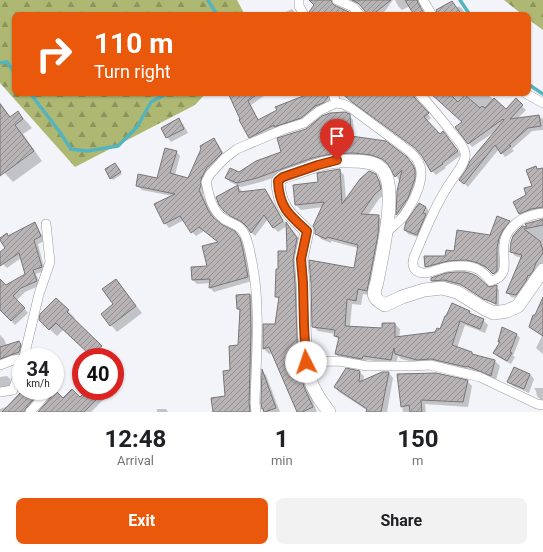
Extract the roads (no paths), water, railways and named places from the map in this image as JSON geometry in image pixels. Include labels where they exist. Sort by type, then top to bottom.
[{"type":"street","points":[[300,0],[299,6],[302,12]]},
{"type":"street","points":[[337,0],[353,7],[357,12]]},
{"type":"street","points":[[423,0],[430,12]]},
{"type":"street","points":[[334,96],[336,103]]},
{"type":"street","points":[[422,96],[460,142],[466,155],[464,162],[449,184],[430,220],[412,262],[414,269],[422,273],[426,273],[451,266],[466,267],[479,270],[490,281],[495,280],[502,274],[505,265],[504,244],[510,229],[522,219],[543,213]]},
{"type":"street","points":[[530,96],[543,103]]},
{"type":"street","points":[[256,412],[257,313],[255,276],[250,250],[246,237],[241,228],[225,220],[212,206],[206,182],[210,174],[237,148],[304,122],[319,111],[336,103],[343,104],[409,151],[416,157],[421,167],[421,178],[418,190],[402,218],[386,233]]},
{"type":"street","points":[[329,412],[319,398],[312,384],[306,362],[301,259],[307,231],[289,214],[281,202],[278,192],[278,181],[283,177],[337,160],[362,161],[382,169],[389,186],[390,208],[374,293],[377,301],[385,305],[402,297],[424,290],[442,288],[457,292],[494,313],[507,311],[518,306],[543,270]]},
{"type":"street","points":[[26,348],[39,294],[50,262],[46,224]]},
{"type":"street","points":[[0,365],[12,360]]},
{"type":"street","points":[[306,362],[339,361],[367,366],[430,365],[480,377],[537,404],[543,405]]},
{"type":"street","points":[[0,392],[12,390]]},
{"type":"street","points":[[30,412],[41,400]]},
{"type":"waterway","points":[[208,0],[215,12]]},
{"type":"waterway","points":[[460,0],[468,12]]},
{"type":"waterway","points":[[0,63],[7,62],[12,69]]},
{"type":"waterway","points":[[531,86],[543,94]]},
{"type":"waterway","points":[[32,96],[71,149],[87,151],[118,146],[137,127],[151,102],[162,96]]}]
